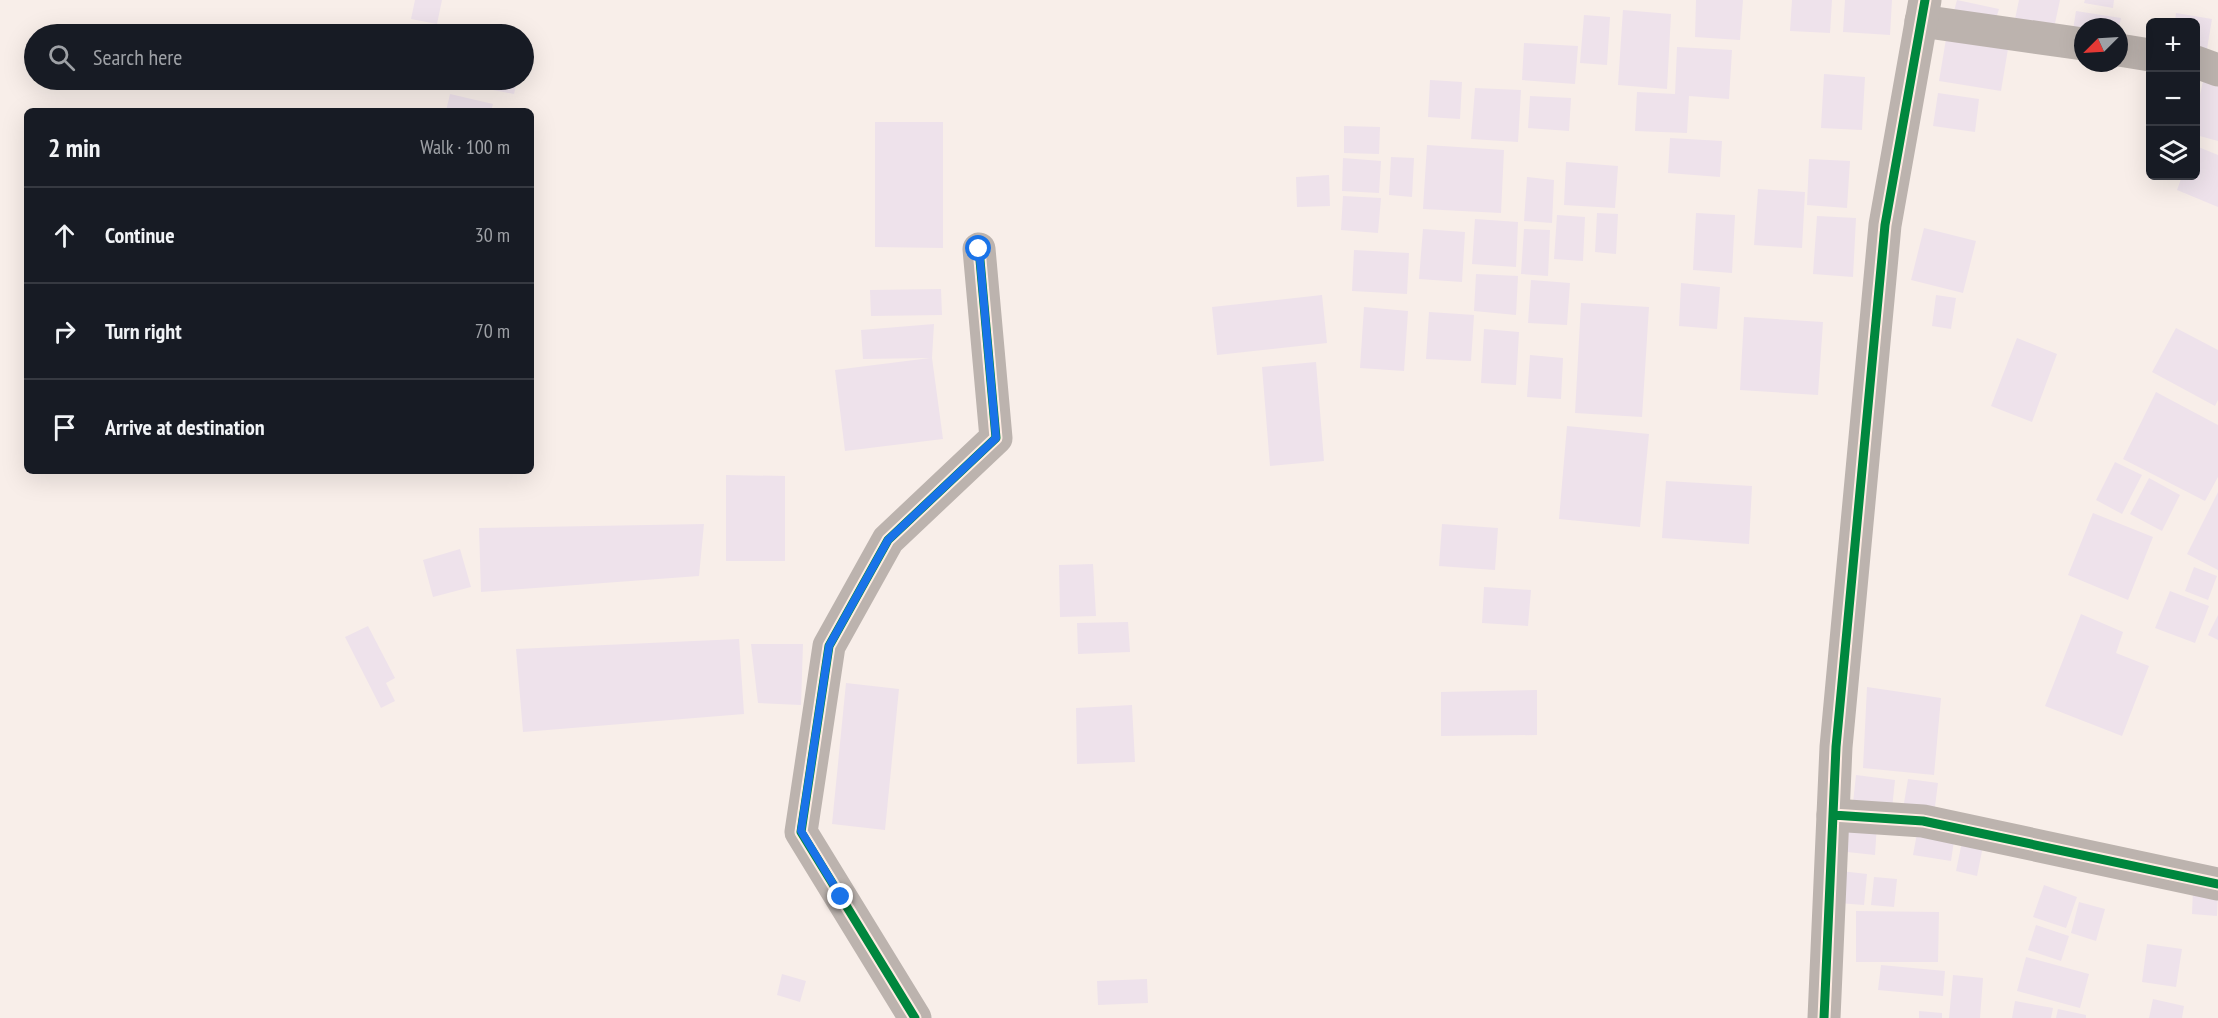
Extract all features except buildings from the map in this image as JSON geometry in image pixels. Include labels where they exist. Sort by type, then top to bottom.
[{"type":"street","points":[[1824,1018],[1837,735],[1886,225],[1923,10],[2074,42]]},
{"type":"street","points":[[2128,51],[2146,54]]},
{"type":"street","points":[[2200,63],[2218,70]]},
{"type":"street","points":[[915,1018],[801,831],[829,646],[888,540],[996,438],[979,249]]},
{"type":"street","points":[[1833,815],[1923,821],[2218,884]]},
{"type":"cycle path","points":[[1824,1018],[1836,747],[1885,225],[1925,0]]},
{"type":"cycle path","points":[[915,1018],[801,832],[829,646],[888,540],[996,438],[979,249]]},
{"type":"cycle path","points":[[1833,815],[1923,821],[2218,884]]},
{"type":"route","points":[[841,897],[801,831],[829,646],[888,540],[996,438],[979,249]]}]
